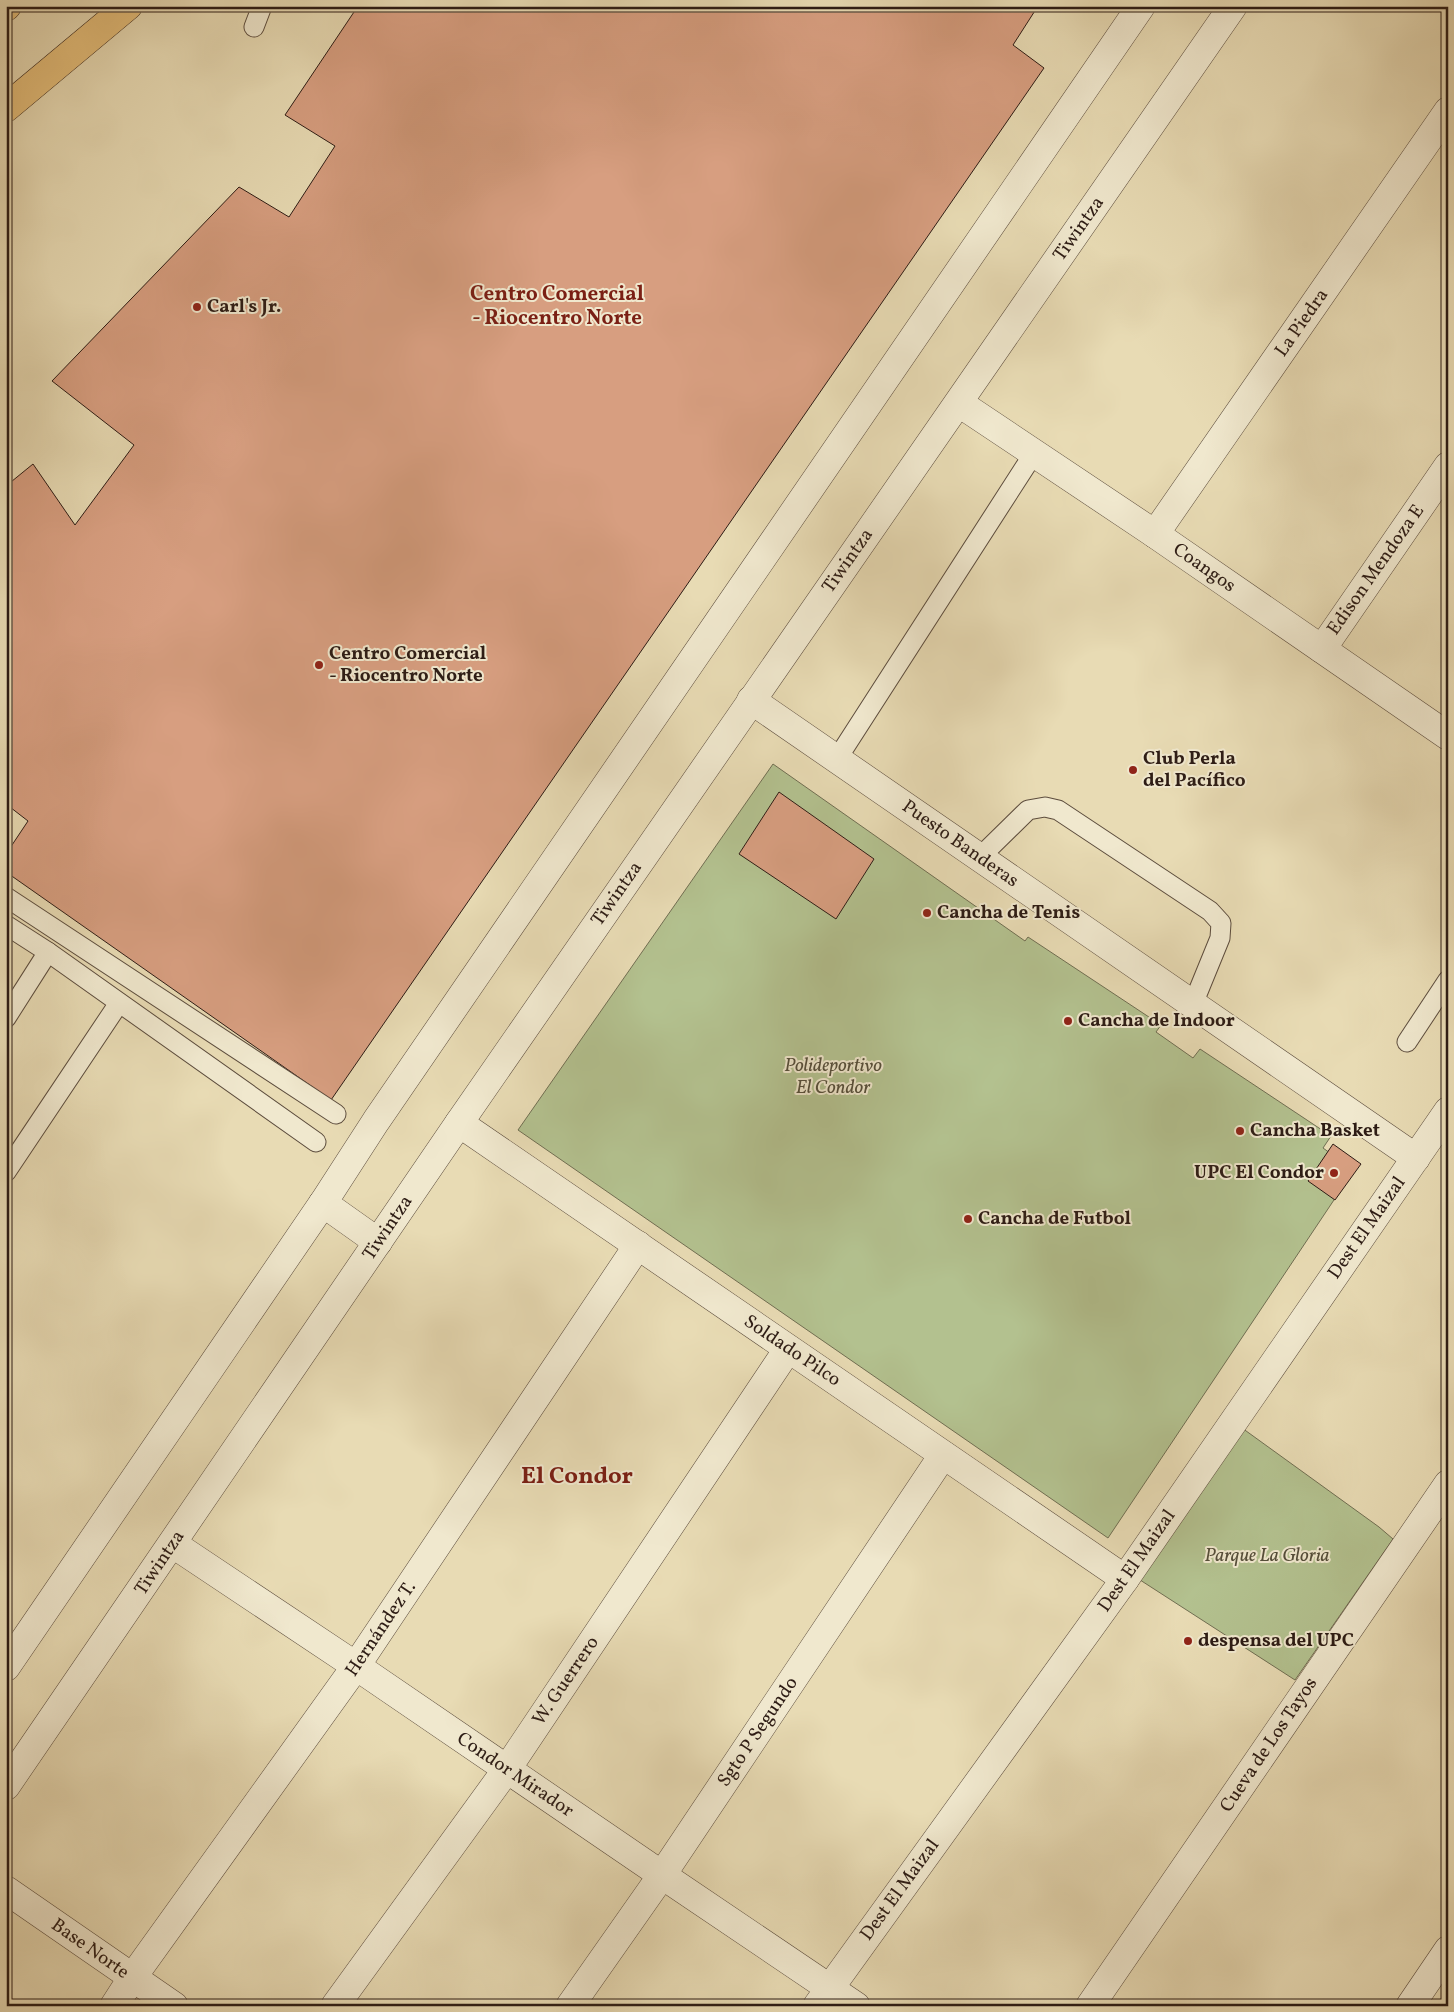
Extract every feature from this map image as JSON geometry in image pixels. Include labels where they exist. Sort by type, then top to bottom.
[{"type":"main road","points":[[6,108],[128,6]]},
{"type":"street","points":[[6,1667],[323,1204],[382,1113],[1141,6]]},
{"type":"street","name":"Tiwintza","points":[[6,1786],[459,1123],[1233,6]]},
{"type":"street","name":"La Piedra","points":[[1155,534],[1448,111]]},
{"type":"street","name":"Coangos","points":[[959,402],[1155,534],[1448,736]]},
{"type":"street","name":"Edison Mendoza E","points":[[1322,649],[1448,466]]},
{"type":"street","name":"Puesto Banderas","points":[[752,700],[1416,1158]]},
{"type":"street","name":"Dest El Maizal","points":[[823,1997],[1125,1579],[1448,1111]]},
{"type":"street","name":"Soldado Pilco","points":[[459,1123],[1125,1579]]},
{"type":"street","points":[[323,1204],[378,1242]]},
{"type":"street","name":"Hernández T.","points":[[114,2006],[132,1978],[356,1666],[638,1246]]},
{"type":"street","name":"W. Guerrero","points":[[335,2006],[507,1769],[788,1349]]},
{"type":"street","name":"Sgto P Segundo","points":[[570,2006],[662,1875],[943,1455]]},
{"type":"street","name":"Cueva de Los Tayos","points":[[1090,2006],[1448,1484]]},
{"type":"street","name":"Condor Mirador","points":[[173,1544],[356,1666],[662,1875],[823,1997],[856,2006]]},
{"type":"street","name":"Base Norte","points":[[6,1890],[174,2006]]},
{"type":"street","points":[[1410,2006],[1448,1950]]},
{"type":"lane","points":[[254,27],[262,6]]},
{"type":"lane","points":[[837,758],[1034,453]]},
{"type":"lane","points":[[980,857],[1028,810],[1045,806],[1058,810],[1210,911],[1222,923],[1220,938],[1193,1004]]},
{"type":"lane","points":[[6,897],[336,1114]]},
{"type":"lane","points":[[6,925],[48,952],[316,1142]]},
{"type":"lane","points":[[6,1018],[48,952]]},
{"type":"lane","points":[[1408,1042],[1448,980]]},
{"type":"lane","points":[[6,1172],[119,1003]]},
{"type":"green space","name":"Polideportivo El Condor","points":[[773,764],[1025,941],[1028,937],[1161,1025],[1156,1032],[1193,1058],[1200,1049],[1331,1136],[1323,1148],[1354,1170],[1108,1538],[518,1130]]},
{"type":"green space","name":"Parque La Gloria","points":[[1242,1428],[1393,1539],[1295,1680],[1137,1578]]},
{"type":"building","name":"Centro Comercial - Riocentro Norte","points":[[358,6],[1038,6],[1013,45],[1044,68],[331,1100],[6,872],[6,854],[28,821],[6,804],[6,486],[33,464],[75,525],[134,445],[52,381],[239,187],[289,217],[335,146],[285,115]]},
{"type":"building","points":[[779,792],[874,859],[836,919],[739,854]]},
{"type":"building","name":"UPC El Condor","points":[[1333,1144],[1361,1164],[1335,1200],[1308,1181]]},
{"type":"place","name":"Carl's Jr.","points":[[197,307]]},
{"type":"place","name":"Centro Comercial - Riocentro Norte","points":[[319,665]]},
{"type":"place","name":"Club Perla del Pacífico","points":[[1133,770]]},
{"type":"place","name":"Cancha de Tenis","points":[[927,913]]},
{"type":"place","name":"Cancha de Indoor","points":[[1068,1021]]},
{"type":"place","name":"Cancha Basket","points":[[1240,1131]]},
{"type":"place","name":"UPC El Condor","points":[[1334,1173]]},
{"type":"place","name":"Cancha de Futbol","points":[[968,1219]]},
{"type":"place","name":"despensa del UPC","points":[[1188,1641]]},
{"type":"district","name":"Centro Comercial - Riocentro Norte","points":[[557,306]]},
{"type":"district","name":"El Condor","points":[[577,1477]]}]
